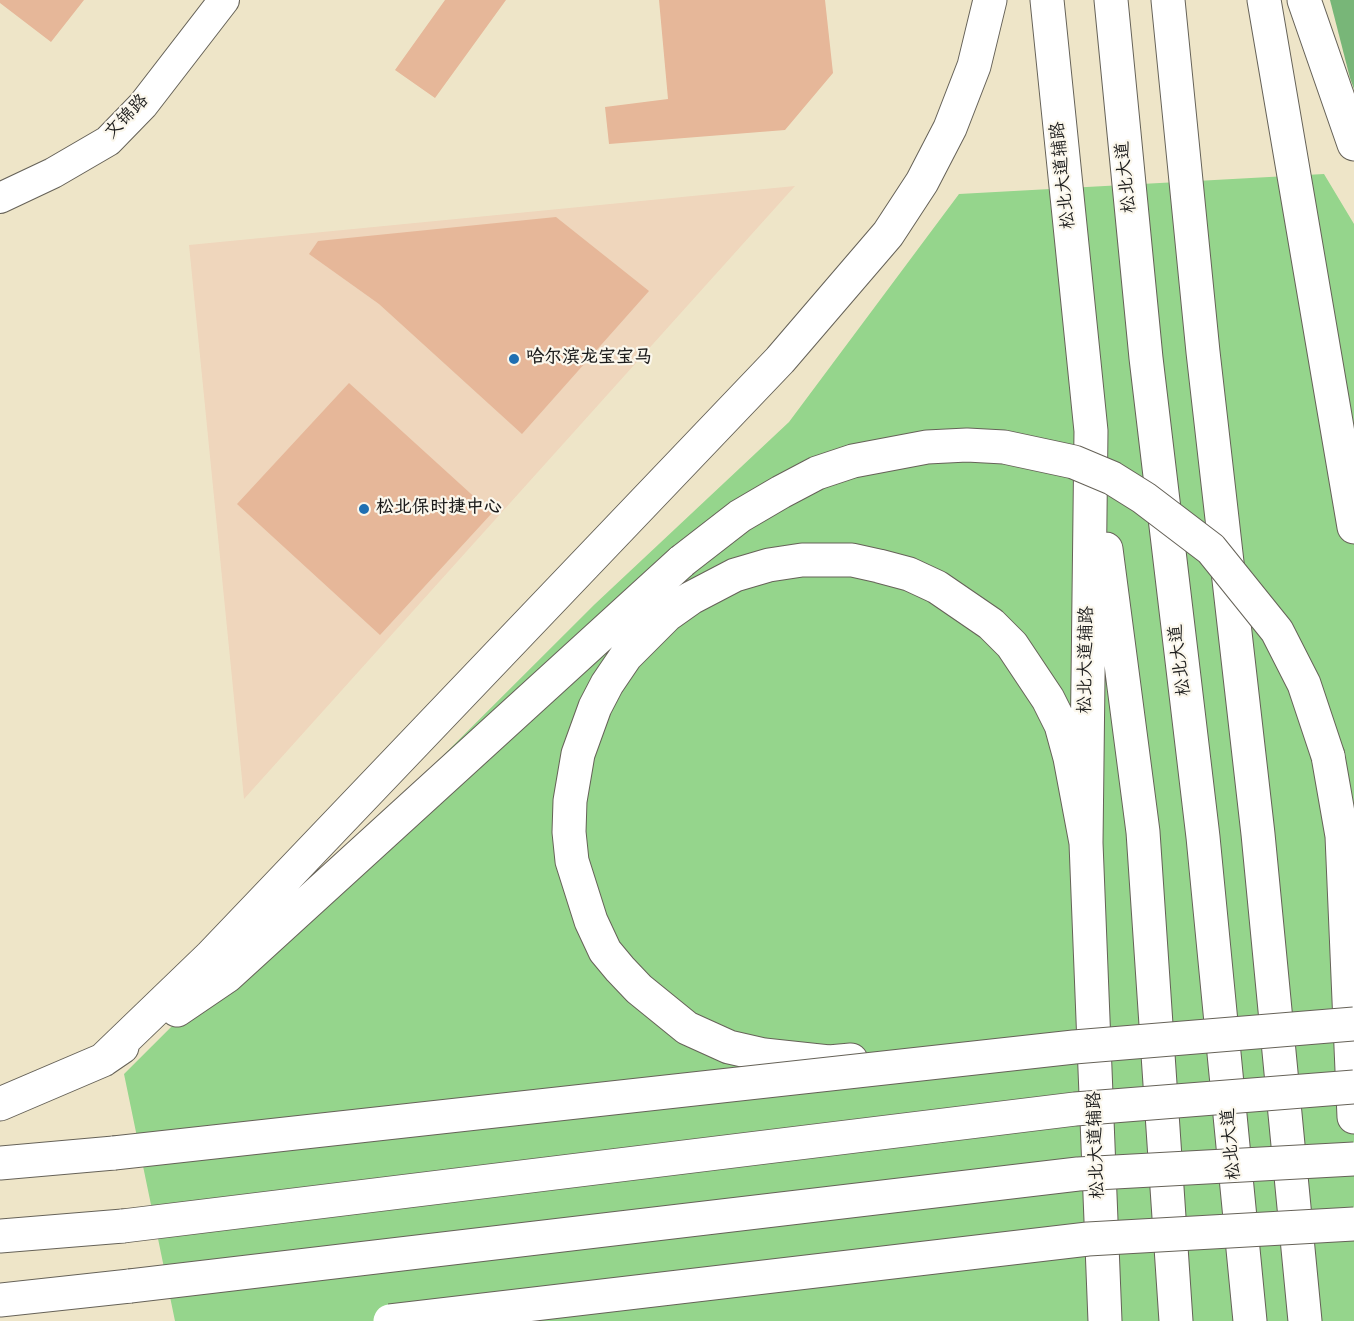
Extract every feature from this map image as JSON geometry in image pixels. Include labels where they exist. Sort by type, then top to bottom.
[{"type":"highway","points":[[103,1060],[211,956],[780,360],[880,243],[921,182],[950,128],[974,66],[990,0]]},
{"type":"highway","name":"松北大道辅路","points":[[1047,0],[1091,431],[1086,843],[1106,1321]]},
{"type":"highway","name":"松北大道","points":[[1111,0],[1146,358],[1203,837],[1250,1321]]},
{"type":"highway","points":[[1168,0],[1203,352],[1258,834],[1305,1321]]},
{"type":"highway","points":[[1264,0],[1354,526]]},
{"type":"highway","points":[[1305,0],[1354,144]]},
{"type":"highway","points":[[1091,431],[1143,832],[1176,1321]]},
{"type":"highway","points":[[0,1104],[103,1060],[227,976],[682,561],[740,516],[817,473],[874,455],[927,447],[967,445],[1004,447],[1074,462],[1112,478],[1183,526],[1219,558],[1278,631],[1304,684],[1328,756],[1342,836],[1354,1117]]},
{"type":"highway","points":[[1086,843],[1070,758],[1061,725],[1032,671],[1012,645],[991,624],[937,587],[909,574],[852,560],[802,560],[769,565],[713,585],[667,615],[626,656],[595,707],[578,754],[570,801],[572,861],[584,902],[605,951],[646,996],[687,1028],[708,1039],[764,1055],[830,1062],[1074,1047],[1354,1024]]},
{"type":"highway","points":[[0,1163],[114,1153],[1074,1047]]},
{"type":"highway","points":[[0,1236],[123,1226],[1076,1109],[1354,1087]]},
{"type":"highway","points":[[0,1300],[1078,1174],[1354,1159]]},
{"type":"highway","points":[[390,1321],[1088,1239],[1354,1224]]},
{"type":"street","name":"文锦路","points":[[0,198],[52,173],[108,141],[143,105],[224,0]]},
{"type":"shaded area","points":[[795,186],[244,799],[189,245]]},
{"type":"green space","points":[[1330,0],[1354,0],[1354,89],[1350,78]]},
{"type":"green space","points":[[1324,174],[1354,224],[1354,1321],[175,1321],[124,1074],[595,604],[789,422],[959,194]]},
{"type":"building","points":[[0,0],[84,0],[51,42],[0,3]]},
{"type":"building","points":[[445,0],[506,0],[435,98],[395,70]]},
{"type":"building","points":[[659,0],[825,0],[833,73],[785,130],[609,144],[605,107],[668,99]]},
{"type":"building","name":"哈尔滨龙宝宝马","points":[[556,217],[649,291],[522,434],[379,304],[309,254],[318,241]]},
{"type":"building","name":"松北保时捷中心","points":[[349,383],[492,513],[380,635],[237,504]]},
{"type":"place","name":"哈尔滨龙宝宝马","points":[[514,359]]},
{"type":"place","name":"松北保时捷中心","points":[[364,509]]}]
